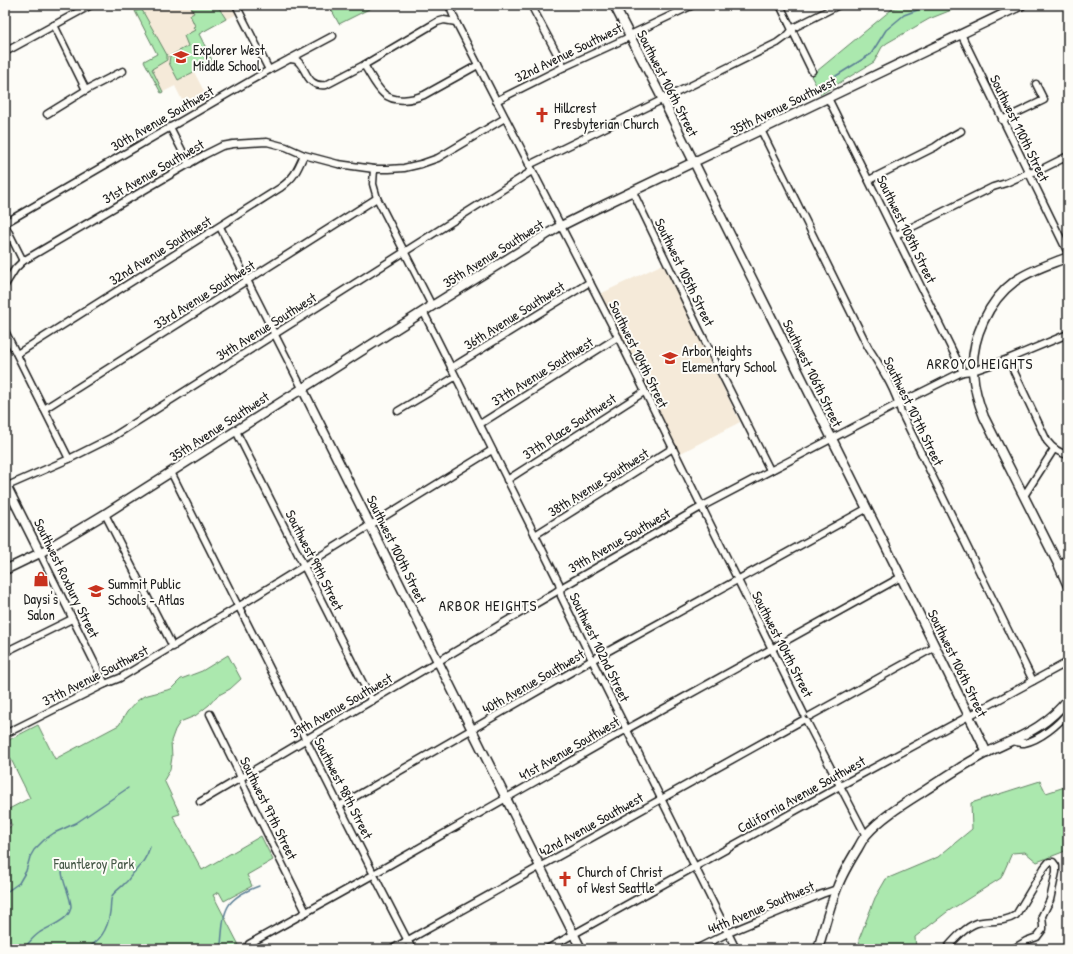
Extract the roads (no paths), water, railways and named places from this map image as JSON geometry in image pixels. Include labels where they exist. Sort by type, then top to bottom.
[{"type":"street","points":[[5,52],[91,5]]},
{"type":"street","points":[[236,5],[269,70]]},
{"type":"street","name":"Southwest 104th Street","points":[[449,5],[496,101],[618,337],[737,580],[866,836]]},
{"type":"street","points":[[531,5],[564,67]]},
{"type":"street","name":"Southwest 106th Street","points":[[614,5],[901,577],[987,753]]},
{"type":"street","name":"32nd Avenue Southwest","points":[[496,101],[693,5]]},
{"type":"street","points":[[780,5],[812,71]]},
{"type":"street","points":[[529,165],[777,43],[788,35],[795,27],[839,5]]},
{"type":"street","name":"35th Avenue Southwest","points":[[5,570],[40,553],[105,514],[302,388],[561,226],[1018,6]]},
{"type":"street","points":[[290,59],[297,61],[300,64],[306,75],[312,81],[320,86],[326,86],[437,22],[444,20],[456,22]]},
{"type":"street","points":[[54,25],[86,90]]},
{"type":"street","name":"Southwest 110th Street","points":[[961,34],[1068,253]]},
{"type":"street","name":"30th Avenue Southwest","points":[[5,224],[269,70],[333,36]]},
{"type":"street","points":[[364,65],[384,94],[396,99],[406,100],[418,98],[478,64]]},
{"type":"street","points":[[47,114],[86,90],[123,71]]},
{"type":"street","points":[[1002,120],[1044,100],[1036,84]]},
{"type":"street","name":"Southwest 108th Street","points":[[828,98],[963,372]]},
{"type":"street","points":[[432,306],[377,198],[373,184],[374,169],[404,168],[438,158],[505,118]]},
{"type":"street","points":[[170,127],[189,164]]},
{"type":"street","name":"Southwest 107th Street","points":[[761,130],[868,347],[883,370],[897,399],[901,412],[1033,681]]},
{"type":"street","points":[[869,180],[935,147],[961,131]]},
{"type":"street","name":"31st Avenue Southwest","points":[[23,260],[222,146],[248,142],[267,142],[286,147],[304,155],[338,164],[374,169]]},
{"type":"street","name":"32nd Avenue Southwest","points":[[17,354],[220,227],[288,182],[294,177],[304,155]]},
{"type":"street","points":[[896,235],[993,187],[1038,170],[1068,156]]},
{"type":"street","name":"34th Avenue Southwest","points":[[6,485],[69,459],[116,435],[532,171]]},
{"type":"street","name":"Southwest 105th Street","points":[[633,192],[770,470]]},
{"type":"street","name":"33rd Avenue Southwest","points":[[44,409],[377,198]]},
{"type":"street","points":[[5,224],[23,260],[15,269],[5,285]]},
{"type":"street","name":"Southwest 100th Street","points":[[220,227],[248,280],[581,949]]},
{"type":"street","points":[[1068,258],[1025,275],[1016,280],[999,295],[981,325],[974,350],[973,371],[974,386],[980,407],[1068,586]]},
{"type":"street","name":"36th Avenue Southwest","points":[[451,368],[590,282]]},
{"type":"street","name":"Southwest 102nd Street","points":[[423,312],[559,583],[562,596],[592,660],[736,949]]},
{"type":"street","points":[[5,331],[69,459]]},
{"type":"street","name":"39th Avenue Southwest","points":[[200,802],[701,507],[898,404],[963,372],[973,371],[1008,359],[1068,334]]},
{"type":"street","name":"37th Avenue Southwest","points":[[480,424],[618,337]]},
{"type":"street","points":[[1008,359],[1047,441],[1054,449],[1060,453],[1068,455]]},
{"type":"street","points":[[398,411],[455,377]]},
{"type":"street","name":"37th Place Southwest","points":[[507,480],[644,392]]},
{"type":"street","name":"Southwest 99th Street","points":[[236,431],[372,701]]},
{"type":"street","name":"38th Avenue Southwest","points":[[535,535],[673,448]]},
{"type":"street","points":[[1024,496],[1054,449]]},
{"type":"street","name":"37th Avenue Southwest","points":[[5,734],[120,678],[173,647],[492,450]]},
{"type":"street","name":"Southwest 98th Street","points":[[171,472],[412,949]]},
{"type":"street","name":"Southwest Roxbury Street","points":[[6,485],[106,684]]},
{"type":"street","name":"40th Avenue Southwest","points":[[339,806],[592,660],[866,509]]},
{"type":"street","points":[[105,514],[173,647]]},
{"type":"street","points":[[1059,566],[1068,557]]},
{"type":"street","name":"41st Avenue Southwest","points":[[247,948],[249,944],[627,729],[901,577]]},
{"type":"street","points":[[5,652],[72,619]]},
{"type":"street","name":"42nd Avenue Southwest","points":[[392,949],[661,798],[935,647]]},
{"type":"street","name":"California Avenue Southwest","points":[[547,949],[840,786],[1068,662]]},
{"type":"street","points":[[818,949],[836,889],[843,874],[866,836],[877,825],[900,807],[956,770],[1033,731],[1054,716],[1068,699]]},
{"type":"street","points":[[1012,741],[1018,743],[1036,739],[1064,718],[1068,712]]},
{"type":"street","name":"Southwest 97th Street","points":[[210,714],[244,787],[306,912]]},
{"type":"street","points":[[946,949],[970,926],[1010,919],[1016,915],[1044,868],[1049,862],[1053,862],[1056,866],[1056,872],[1050,900],[1042,916],[1044,926],[1043,929],[1037,937],[1026,941],[1013,949]]},
{"type":"street","name":"44th Avenue Southwest","points":[[696,949],[728,933],[836,889]]},
{"type":"waterway","points":[[828,81],[871,54],[886,30],[904,15],[931,5]]},
{"type":"waterway","points":[[5,893],[19,883],[26,871],[30,857],[34,850],[44,840],[54,833],[76,823],[128,788]]},
{"type":"waterway","points":[[5,828],[9,823]]},
{"type":"waterway","points":[[85,949],[95,943],[102,934],[109,918],[112,896],[142,863],[150,847]]},
{"type":"waterway","points":[[23,949],[43,930],[64,919],[70,911],[71,906],[62,872]]},
{"type":"waterway","points":[[219,949],[221,945],[223,923],[228,907],[238,896],[259,886]]},
{"type":"place","name":"Explorer West Middle School","points":[[181,57]]},
{"type":"place","name":"Hillcrest Presbyterian Church","points":[[542,115]]},
{"type":"place","name":"Arbor Heights Elementary School","points":[[670,358]]},
{"type":"place","name":"Daysi's Salon","points":[[41,579]]},
{"type":"place","name":"Summit Public Schools - Atlas","points":[[96,591]]},
{"type":"place","name":"Church of Christ of West Seattle","points":[[565,879]]},
{"type":"district","name":"ARROYO HEIGHTS","points":[[980,363]]},
{"type":"district","name":"ARBOR HEIGHTS","points":[[488,605]]},
{"type":"park label","name":"Fauntleroy Park","points":[[94,863]]}]
